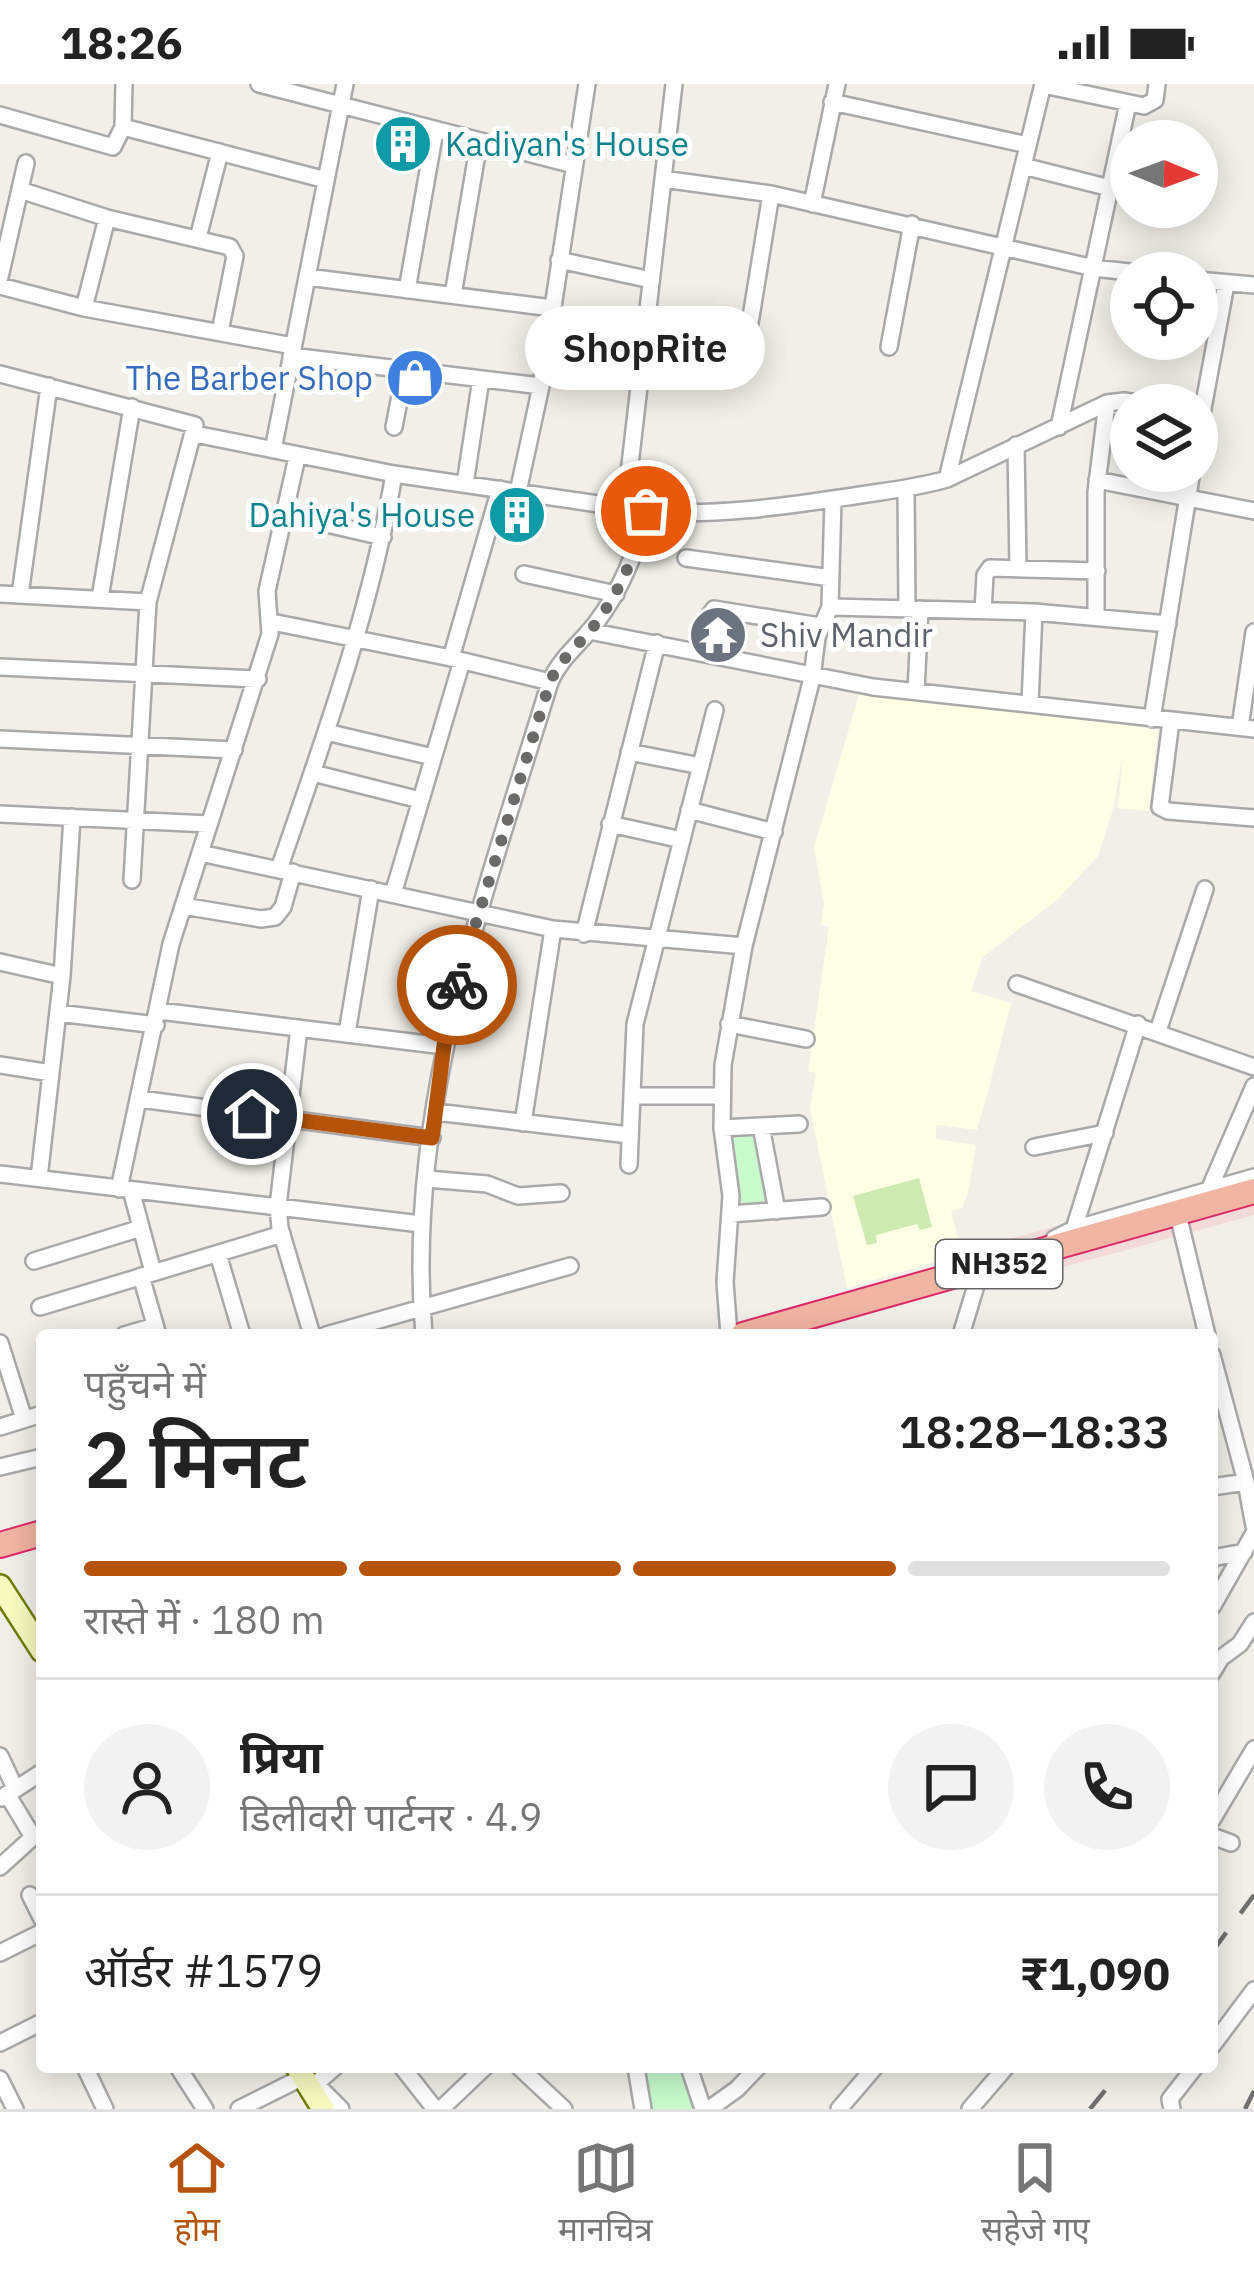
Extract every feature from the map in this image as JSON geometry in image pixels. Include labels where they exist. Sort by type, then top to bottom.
[{"type":"highway","name":"NH352","points":[[765,1329],[1254,1191]]},
{"type":"highway","points":[[0,1545],[36,1535]]},
{"type":"main road","points":[[0,1586],[36,1642]]},
{"type":"main road","points":[[306,2079],[323,2109]]},
{"type":"street","points":[[0,115],[109,146],[117,143],[123,127],[124,84]]},
{"type":"street","points":[[259,84],[574,165]]},
{"type":"street","points":[[273,450],[345,84]]},
{"type":"street","points":[[518,492],[541,386],[587,84]]},
{"type":"street","points":[[625,508],[674,84]]},
{"type":"street","points":[[812,204],[836,84]]},
{"type":"street","points":[[947,478],[1043,85],[1150,106],[1157,84]]},
{"type":"street","points":[[832,102],[1028,146]]},
{"type":"street","points":[[1124,120],[1128,103]]},
{"type":"street","points":[[123,127],[326,180]]},
{"type":"street","points":[[407,290],[435,131]]},
{"type":"street","points":[[453,296],[478,142]]},
{"type":"street","points":[[199,238],[220,152]]},
{"type":"street","points":[[26,163],[0,282],[84,308],[220,332],[292,351],[541,386]]},
{"type":"street","points":[[1024,166],[1110,188],[1059,428]]},
{"type":"street","points":[[663,178],[771,194],[1110,270]]},
{"type":"street","points":[[20,190],[234,251],[220,332]]},
{"type":"street","points":[[750,323],[771,194]]},
{"type":"street","points":[[84,308],[107,218]]},
{"type":"street","points":[[889,347],[912,224]]},
{"type":"street","points":[[559,260],[652,280]]},
{"type":"street","points":[[307,277],[552,308]]},
{"type":"street","points":[[1218,283],[1254,285]]},
{"type":"street","points":[[1205,384],[1226,284]]},
{"type":"street","points":[[394,427],[405,370]]},
{"type":"street","points":[[0,374],[194,422],[195,434],[148,602],[132,880]]},
{"type":"street","points":[[464,484],[481,379]]},
{"type":"street","points":[[20,596],[49,386]]},
{"type":"street","points":[[195,434],[394,474],[687,514],[906,489],[947,478],[1110,403]]},
{"type":"street","points":[[1096,616],[1097,481],[1107,404]]},
{"type":"street","points":[[100,598],[132,407]]},
{"type":"street","points":[[1016,445],[1018,568]]},
{"type":"street","points":[[156,1329],[141,1228],[125,1189],[171,944],[258,679],[272,622],[267,596],[297,457]]},
{"type":"street","points":[[183,906],[273,918],[283,907],[286,871],[313,773],[358,639],[394,474]]},
{"type":"street","points":[[1097,481],[1254,511]]},
{"type":"street","points":[[393,894],[433,757],[500,489]]},
{"type":"street","points":[[906,489],[916,691]]},
{"type":"street","points":[[1152,719],[1188,492]]},
{"type":"street","points":[[729,1329],[725,1282],[730,1214],[721,1096],[729,1024],[744,946],[812,678],[820,626],[830,607],[833,500]]},
{"type":"street","points":[[424,1329],[421,1224],[444,1046],[479,914],[550,682],[616,593],[636,552],[646,511]]},
{"type":"street","points":[[284,514],[382,537]]},
{"type":"street","points":[[686,558],[831,578]]},
{"type":"street","points":[[983,610],[987,570],[1097,571]]},
{"type":"street","points":[[524,574],[616,593]]},
{"type":"street","points":[[0,594],[148,602]]},
{"type":"street","points":[[830,607],[1034,612],[1168,624]]},
{"type":"street","points":[[700,653],[714,608],[820,626]]},
{"type":"street","points":[[1030,704],[1034,612]]},
{"type":"street","points":[[272,622],[550,682]]},
{"type":"street","points":[[590,631],[812,678],[1247,728],[1254,632]]},
{"type":"street","points":[[584,934],[657,643]]},
{"type":"street","points":[[0,667],[258,679]]},
{"type":"street","points":[[629,1165],[635,1024],[715,710]]},
{"type":"street","points":[[1171,721],[1160,807],[1254,818]]},
{"type":"street","points":[[326,732],[433,757]]},
{"type":"street","points":[[0,739],[234,750]]},
{"type":"street","points":[[629,752],[700,766]]},
{"type":"street","points":[[313,773],[420,800]]},
{"type":"street","points":[[689,810],[774,832]]},
{"type":"street","points":[[0,814],[208,824]]},
{"type":"street","points":[[39,1178],[62,976],[72,817]]},
{"type":"street","points":[[610,824],[682,840]]},
{"type":"street","points":[[200,853],[553,929],[744,946]]},
{"type":"street","points":[[347,1033],[371,889]]},
{"type":"street","points":[[1158,1031],[1205,889]]},
{"type":"street","points":[[523,1123],[553,929]]},
{"type":"street","points":[[0,962],[62,976]]},
{"type":"street","points":[[1017,984],[1254,1067]]},
{"type":"street","points":[[58,1013],[299,1028],[444,1046]]},
{"type":"street","points":[[729,1024],[806,1039]]},
{"type":"street","points":[[1074,1228],[1138,1024]]},
{"type":"street","points":[[299,1028],[278,1206],[310,1329]]},
{"type":"street","points":[[0,1065],[51,1073]]},
{"type":"street","points":[[1209,1190],[1254,1085]]},
{"type":"street","points":[[632,1096],[721,1096]]},
{"type":"street","points":[[140,1099],[432,1138]]},
{"type":"street","points":[[436,1112],[629,1135]]},
{"type":"street","points":[[722,1128],[800,1124]]},
{"type":"street","points":[[761,1126],[777,1211]]},
{"type":"street","points":[[1034,1147],[1105,1133]]},
{"type":"street","points":[[0,1174],[421,1224]]},
{"type":"street","points":[[1019,1258],[1074,1228],[1254,1177]]},
{"type":"street","points":[[427,1179],[487,1184],[518,1196],[561,1193]]},
{"type":"street","points":[[1019,1258],[1078,1252],[1254,1202]]},
{"type":"street","points":[[730,1214],[822,1207]]},
{"type":"street","points":[[1180,1223],[1206,1329]]},
{"type":"street","points":[[34,1261],[141,1228]]},
{"type":"street","points":[[40,1307],[282,1234]]},
{"type":"street","points":[[218,1254],[240,1329]]},
{"type":"street","points":[[349,1329],[570,1266]]},
{"type":"street","points":[[963,1329],[981,1269]]},
{"type":"street","points":[[0,1343],[24,1419]]},
{"type":"street","points":[[1218,1380],[1254,1530],[1218,1597]]},
{"type":"street","points":[[0,1427],[36,1416]]},
{"type":"street","points":[[0,1467],[36,1458]]},
{"type":"street","points":[[1218,1486],[1246,1482]]},
{"type":"street","points":[[1218,1557],[1244,1552]]},
{"type":"street","points":[[1218,1663],[1240,1644],[1254,1622]]},
{"type":"street","points":[[1218,1810],[1254,1749]]},
{"type":"street","points":[[0,1756],[7,1794],[33,1837],[0,1867]]},
{"type":"street","points":[[7,1794],[36,1776]]},
{"type":"street","points":[[1218,1838],[1231,1843]]},
{"type":"street","points":[[30,1894],[36,1906]]},
{"type":"street","points":[[0,1953],[36,1935]]},
{"type":"street","points":[[1218,2038],[1254,1990]]},
{"type":"street","points":[[0,2043],[36,2025]]},
{"type":"street","points":[[88,2073],[105,2109]]},
{"type":"street","points":[[182,2073],[205,2109]]},
{"type":"street","points":[[407,2073],[438,2109],[477,2073]]},
{"type":"street","points":[[525,2073],[564,2109]]},
{"type":"street","points":[[637,2073],[643,2109]]},
{"type":"street","points":[[691,2073],[706,2109],[737,2090],[753,2073]]},
{"type":"street","points":[[838,2109],[870,2073]]},
{"type":"street","points":[[970,2109],[1001,2073]]},
{"type":"street","points":[[1172,2109],[1170,2099],[1191,2073]]},
{"type":"street","points":[[0,2079],[15,2109]]},
{"type":"street","points":[[238,2109],[306,2079],[341,2109]]},
{"type":"shaded area","points":[[861,688],[1158,730],[1149,811],[1118,808],[1123,754],[1098,856],[1058,899],[983,957],[971,991],[1011,1003],[988,1091],[977,1130],[936,1125],[936,1139],[976,1145],[968,1193],[962,1208],[951,1211],[962,1254],[847,1288],[810,1109],[816,1073],[808,1071],[829,927],[821,924],[824,904],[814,847]]},
{"type":"shaded area","points":[[1254,1170],[1254,1215],[976,1291],[967,1251]]},
{"type":"green space","points":[[761,1132],[776,1206],[742,1211],[733,1133]]},
{"type":"green space","points":[[919,1178],[932,1227],[920,1230],[917,1224],[876,1235],[877,1243],[867,1245],[853,1196]]},
{"type":"green space","points":[[641,2073],[688,2073],[700,2109],[647,2109]]},
{"type":"railway","points":[[1218,1944],[1254,1895]]},
{"type":"railway","points":[[1090,2109],[1119,2073]]},
{"type":"railway","points":[[1245,2109],[1254,2091]]},
{"type":"way so far","points":[[457,985],[550,682],[559,664],[619,590],[636,552],[646,511]]},
{"type":"place","name":"Kadiyan's House","points":[[403,144]]},
{"type":"place","name":"The Barber Shop","points":[[415,378]]},
{"type":"place","name":"ShopRite","points":[[646,511]]},
{"type":"place","name":"Dahiya's House","points":[[517,515]]},
{"type":"place","name":"Shiv Mandir","points":[[718,635]]},
{"type":"route","points":[[252,1114],[432,1138],[457,985]]}]
